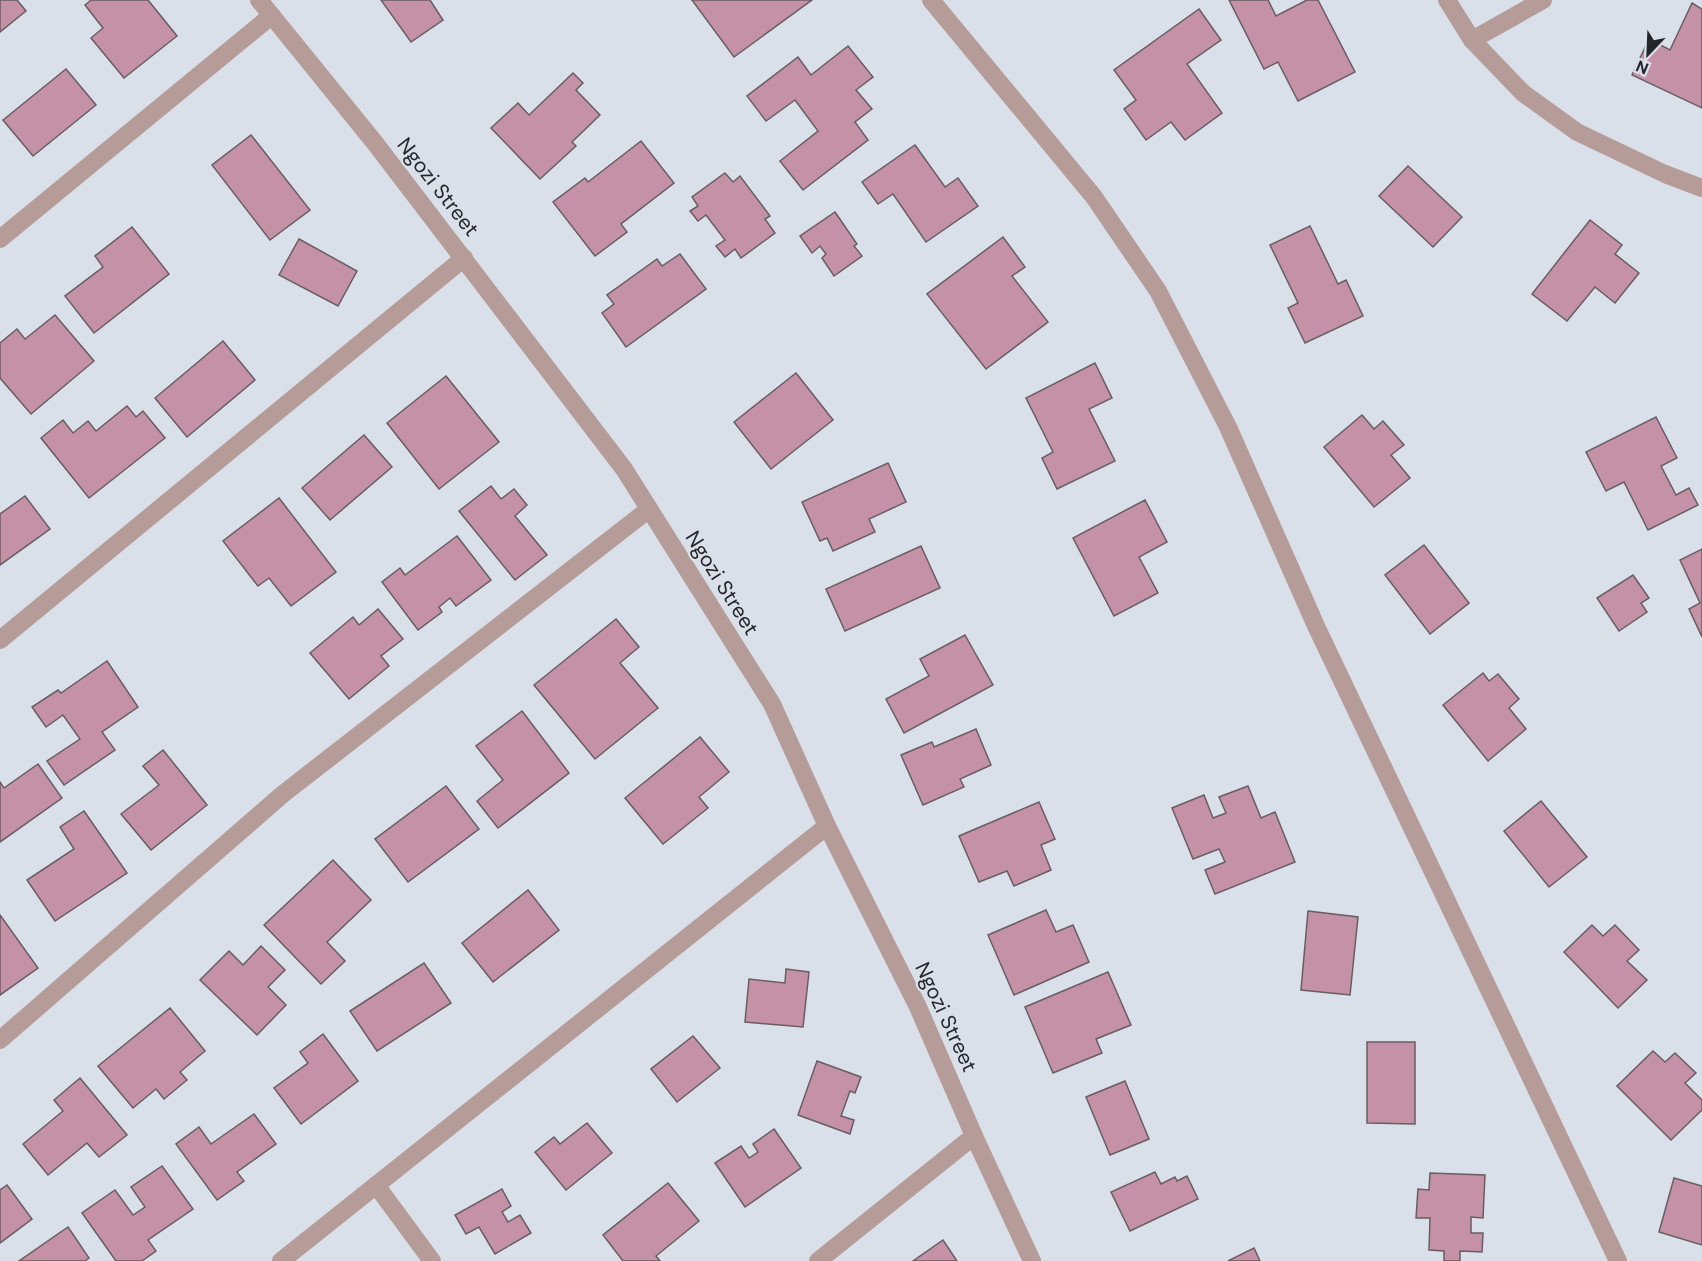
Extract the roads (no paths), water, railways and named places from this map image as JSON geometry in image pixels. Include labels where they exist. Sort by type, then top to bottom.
[{"type":"street","name":"Ngozi Street","points":[[259,0],[375,143],[624,469],[772,704],[827,826],[918,1007],[1032,1261]]},
{"type":"street","points":[[931,0],[1094,197],[1158,291],[1228,428],[1316,626],[1618,1261]]},
{"type":"street","points":[[1447,0],[1472,40],[1523,93],[1577,132],[1665,174],[1702,188]]},
{"type":"street","points":[[1472,40],[1543,0]]},
{"type":"street","points":[[0,239],[272,16]]},
{"type":"street","points":[[0,640],[464,258]]},
{"type":"street","points":[[0,1040],[283,794],[648,510]]},
{"type":"street","points":[[281,1261],[827,826]]},
{"type":"street","points":[[818,1261],[974,1136]]},
{"type":"street","points":[[376,1185],[432,1261]]}]
